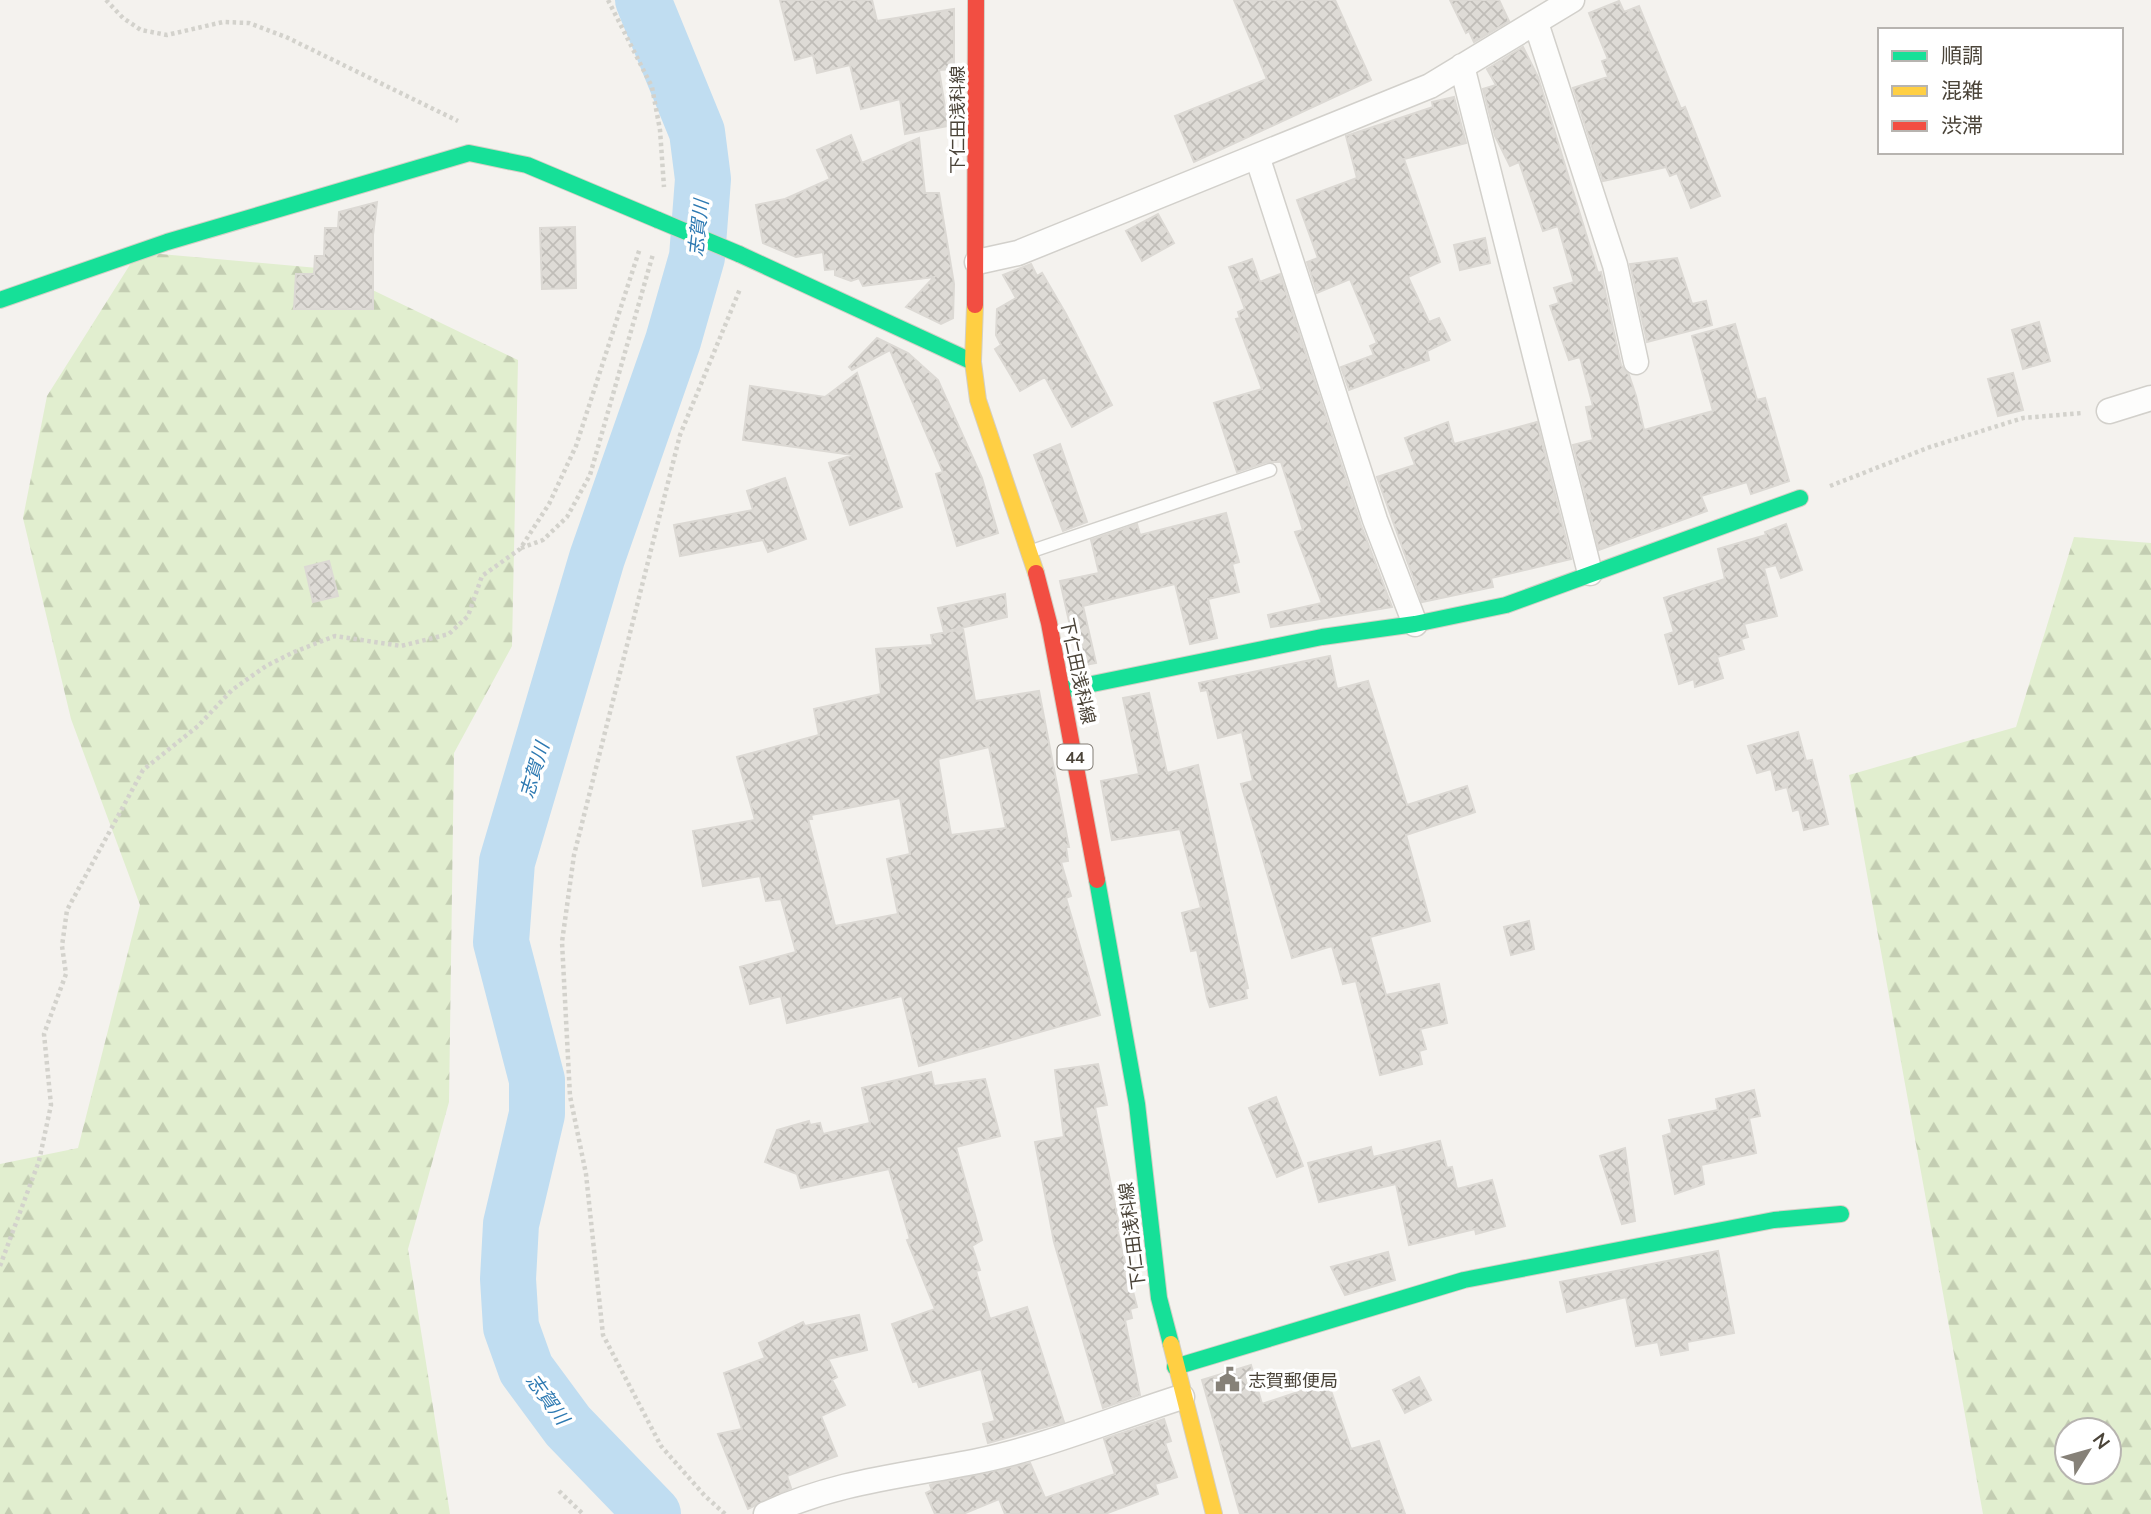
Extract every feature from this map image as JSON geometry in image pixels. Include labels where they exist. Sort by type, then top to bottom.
[{"type":"street","name":"下仁田浅科線","points":[[976,0],[977,262],[973,362],[978,400],[1030,551],[1063,690],[1137,1104],[1157,1285],[1182,1397],[1214,1514]]},
{"type":"street","points":[[977,262],[1018,253],[1430,86],[1572,0]]},
{"type":"street","points":[[1536,23],[1615,265],[1636,362]]},
{"type":"street","points":[[1462,66],[1590,573]]},
{"type":"street","points":[[0,300],[167,242],[469,153],[527,165],[746,257],[973,362]]},
{"type":"street","points":[[1257,156],[1376,520],[1415,624]]},
{"type":"street","points":[[2109,411],[2151,398]]},
{"type":"street","points":[[1063,690],[1322,637],[1415,624],[1506,605],[1800,498]]},
{"type":"street","points":[[1175,1367],[1464,1280],[1774,1220],[1841,1214]]},
{"type":"street","points":[[766,1514],[831,1488],[883,1476],[980,1461],[1182,1397]]},
{"type":"lane","points":[[1030,551],[1270,470]]},
{"type":"path","points":[[106,0],[141,30],[167,36],[223,22],[248,23],[286,37],[470,127],[483,143],[487,156]]},
{"type":"path","points":[[608,0],[652,87],[660,130],[665,201]]},
{"type":"path","points":[[520,548],[549,503],[576,446],[653,218]]},
{"type":"path","points":[[0,1266],[39,1161],[51,1105],[44,1034],[66,974],[62,946],[67,911],[143,770],[198,726],[232,690],[266,666],[294,652],[335,636],[401,646],[449,635],[467,616],[482,576],[520,548],[543,540],[566,517],[590,475],[654,251]]},
{"type":"path","points":[[726,1514],[705,1496],[661,1446],[603,1335],[586,1174],[570,1096],[562,942],[573,855],[680,435],[746,257]]},
{"type":"path","points":[[1800,498],[1930,447],[2023,418],[2109,411]]},
{"type":"path","points":[[559,1491],[583,1514]]},
{"type":"green space","points":[[138,252],[329,269],[518,360],[512,646],[454,753],[449,1102],[408,1249],[450,1514],[0,1514],[0,1164],[78,1148],[140,905],[71,719],[23,518],[47,396]]},
{"type":"green space","points":[[2074,537],[2151,543],[2151,1514],[1983,1514],[1849,775],[2016,727]]},
{"type":"building","points":[[780,0],[872,0],[877,21],[954,9],[954,69],[939,70],[948,126],[905,134],[900,99],[861,109],[850,65],[817,73],[813,55],[795,60]]},
{"type":"building","points":[[1234,0],[1335,0],[1371,80],[1194,162],[1175,116],[1267,79]]},
{"type":"building","points":[[1450,0],[1499,0],[1509,21],[1474,42],[1469,31],[1466,33]]},
{"type":"building","points":[[1619,1],[1624,12],[1639,6],[1681,109],[1685,107],[1720,196],[1691,208],[1677,173],[1670,176],[1666,167],[1603,181],[1573,88],[1608,77],[1602,61],[1608,59],[1589,13]]},
{"type":"building","points":[[1523,47],[1538,77],[1598,273],[1601,272],[1621,365],[1629,375],[1644,430],[1713,411],[1692,336],[1735,324],[1757,400],[1765,398],[1789,481],[1751,494],[1747,482],[1701,496],[1707,511],[1599,550],[1573,445],[1593,440],[1586,407],[1593,406],[1580,357],[1569,360],[1550,306],[1559,303],[1554,288],[1574,282],[1558,226],[1543,231],[1519,162],[1510,166],[1495,136],[1483,89],[1496,85],[1487,69]]},
{"type":"building","points":[[1454,97],[1466,143],[1404,159],[1440,262],[1408,277],[1429,322],[1439,318],[1450,340],[1427,351],[1429,360],[1349,390],[1341,367],[1374,355],[1370,346],[1377,343],[1350,279],[1317,293],[1307,262],[1318,258],[1297,200],[1357,178],[1346,136],[1433,107],[1432,102]]},
{"type":"building","points":[[851,135],[862,163],[919,138],[925,193],[939,193],[954,284],[953,318],[941,324],[906,307],[934,277],[863,286],[859,278],[851,281],[835,275],[835,269],[825,270],[823,252],[796,257],[763,243],[756,205],[785,199],[830,179],[817,150]]},
{"type":"building","points":[[377,202],[373,235],[373,309],[294,309],[296,274],[314,274],[315,256],[324,256],[325,228],[338,228],[339,212]]},
{"type":"building","points":[[1158,214],[1174,243],[1142,261],[1126,231]]},
{"type":"building","points":[[575,227],[576,288],[542,289],[540,228]]},
{"type":"building","points":[[1485,238],[1490,263],[1460,270],[1454,245]]},
{"type":"building","points":[[1677,258],[1692,304],[1706,301],[1712,325],[1647,342],[1630,264]]},
{"type":"building","points":[[1252,259],[1260,282],[1280,274],[1361,525],[1392,607],[1271,627],[1268,615],[1322,603],[1295,532],[1303,530],[1281,462],[1267,462],[1237,472],[1214,403],[1262,389],[1236,319],[1240,318],[1238,312],[1245,309],[1229,267]]},
{"type":"building","points":[[1031,264],[1037,276],[1042,273],[1066,314],[1112,405],[1072,427],[1045,377],[1020,391],[995,349],[1001,345],[996,335],[997,309],[1016,298],[1003,275]]},
{"type":"building","points":[[2039,322],[2050,361],[2023,369],[2012,330]]},
{"type":"building","points":[[877,338],[908,353],[938,380],[982,478],[998,533],[957,546],[936,474],[943,472],[890,350],[852,370],[849,367]]},
{"type":"building","points":[[857,373],[902,507],[850,525],[829,463],[853,455],[743,440],[750,386],[825,397]]},
{"type":"building","points":[[2013,373],[2023,410],[1998,416],[1988,379]]},
{"type":"building","points":[[1448,422],[1454,444],[1537,422],[1571,559],[1491,578],[1493,587],[1422,602],[1377,477],[1415,465],[1405,438]]},
{"type":"building","points":[[1060,444],[1087,522],[1063,531],[1034,455]]},
{"type":"building","points":[[785,478],[806,539],[768,552],[763,540],[680,556],[674,525],[753,510],[747,491]]},
{"type":"building","points":[[1226,513],[1239,562],[1232,564],[1239,592],[1208,599],[1217,638],[1190,644],[1175,584],[1083,606],[1096,663],[1079,666],[1060,581],[1099,573],[1091,540],[1137,524],[1140,535]]},
{"type":"building","points":[[1786,524],[1802,570],[1781,578],[1776,565],[1764,568],[1777,616],[1744,624],[1748,637],[1741,639],[1744,649],[1717,657],[1723,678],[1695,687],[1694,679],[1679,684],[1665,635],[1674,632],[1664,598],[1725,579],[1718,549],[1766,535],[1765,532]]},
{"type":"building","points":[[329,561],[338,596],[313,602],[305,567]]},
{"type":"building","points":[[1005,594],[1007,617],[944,632],[938,608]]},
{"type":"building","points":[[963,629],[975,701],[1039,691],[1069,847],[1066,847],[1068,861],[1061,862],[1071,896],[1066,898],[1100,1015],[919,1066],[902,996],[787,1023],[781,996],[750,1004],[740,967],[796,952],[781,899],[766,901],[760,876],[703,886],[693,831],[755,820],[737,757],[819,735],[814,709],[881,694],[876,649],[933,645],[931,635]],"holes":[[[989,747],[1006,828],[951,835],[938,759]],[[900,798],[910,854],[887,859],[898,914],[835,926],[808,819],[812,819],[811,815]]]},
{"type":"building","points":[[1330,656],[1337,689],[1368,681],[1407,805],[1467,786],[1475,812],[1406,835],[1430,921],[1370,937],[1386,995],[1439,984],[1447,1023],[1420,1029],[1426,1049],[1419,1051],[1422,1064],[1380,1075],[1356,981],[1343,984],[1332,946],[1292,958],[1241,784],[1253,781],[1242,732],[1218,738],[1207,690],[1201,691],[1199,683]]},
{"type":"building","points":[[1149,693],[1167,773],[1198,765],[1248,988],[1245,989],[1247,998],[1210,1007],[1197,950],[1191,951],[1182,913],[1201,908],[1180,829],[1112,840],[1101,781],[1139,774],[1123,698]]},
{"type":"building","points":[[1798,732],[1806,761],[1812,760],[1828,824],[1804,830],[1799,809],[1793,811],[1787,787],[1776,790],[1771,769],[1757,773],[1748,746]]},
{"type":"building","points":[[1529,921],[1534,949],[1511,955],[1504,927]]},
{"type":"building","points":[[1098,1064],[1107,1105],[1095,1107],[1120,1229],[1117,1229],[1137,1307],[1130,1309],[1132,1318],[1125,1320],[1140,1395],[1103,1408],[1054,1242],[1035,1142],[1064,1137],[1055,1070]]},
{"type":"building","points":[[931,1072],[934,1086],[985,1079],[1000,1136],[956,1147],[982,1240],[972,1246],[980,1270],[976,1271],[990,1319],[1027,1307],[1064,1422],[988,1443],[983,1424],[995,1421],[981,1369],[919,1387],[917,1381],[913,1382],[892,1324],[935,1309],[907,1240],[910,1239],[889,1169],[801,1188],[797,1174],[765,1162],[777,1130],[809,1121],[810,1125],[820,1123],[823,1134],[870,1123],[862,1088]]},
{"type":"building","points":[[1754,1090],[1760,1116],[1749,1118],[1756,1153],[1701,1165],[1704,1184],[1675,1194],[1663,1136],[1672,1133],[1669,1120],[1718,1110],[1716,1099]]},
{"type":"building","points":[[1276,1097],[1303,1166],[1277,1177],[1249,1108]]},
{"type":"building","points":[[1440,1141],[1447,1168],[1452,1167],[1457,1189],[1492,1180],[1505,1226],[1476,1234],[1475,1229],[1409,1245],[1396,1184],[1319,1202],[1308,1163],[1371,1147],[1373,1157]]},
{"type":"building","points":[[1625,1148],[1635,1221],[1622,1224],[1600,1156]]},
{"type":"building","points":[[1718,1251],[1734,1333],[1687,1342],[1688,1350],[1661,1355],[1658,1342],[1636,1346],[1626,1297],[1567,1312],[1560,1282]]},
{"type":"building","points":[[1388,1252],[1395,1280],[1345,1295],[1331,1267]]},
{"type":"building","points":[[859,1315],[867,1350],[828,1359],[837,1377],[832,1380],[845,1405],[821,1416],[837,1456],[787,1476],[791,1488],[748,1509],[718,1434],[742,1429],[724,1373],[765,1358],[759,1343],[803,1322],[805,1326]]},
{"type":"building","points":[[1251,1365],[1262,1404],[1328,1382],[1351,1449],[1379,1441],[1405,1514],[1240,1514],[1202,1380]]},
{"type":"building","points":[[1419,1377],[1431,1400],[1405,1413],[1393,1390]]},
{"type":"building","points":[[1164,1419],[1171,1441],[1165,1443],[1177,1477],[1155,1484],[1158,1494],[1105,1514],[1005,1514],[999,1499],[963,1514],[935,1514],[926,1493],[932,1490],[930,1485],[933,1484],[1030,1463],[1045,1498],[1115,1474],[1104,1439]]},
{"type":"waterway","name":"志賀川","points":[[643,0],[697,132],[703,179],[697,257],[673,341],[597,558],[507,862],[501,942],[537,1080],[537,1114],[511,1224],[508,1279],[511,1327],[526,1369],[568,1426],[653,1514]]},
{"type":"traffic: fast","points":[[0,300],[167,242],[469,153],[527,165],[658,220]]},
{"type":"traffic: fast","points":[[658,220],[739,254]]},
{"type":"traffic: fast","points":[[739,254],[973,362]]},
{"type":"traffic: fast","points":[[1063,690],[1322,637],[1415,624],[1506,605],[1800,498]]},
{"type":"traffic: fast","points":[[1097,880],[1137,1104],[1159,1298],[1171,1344]]},
{"type":"traffic: fast","points":[[1175,1367],[1464,1280],[1774,1220],[1841,1214]]},
{"type":"traffic: slow","points":[[975,305],[973,362],[978,400],[1036,573]]},
{"type":"traffic: slow","points":[[1171,1344],[1214,1514]]},
{"type":"traffic: jam","points":[[975,305],[976,0]]},
{"type":"traffic: jam","points":[[1036,573],[1049,623],[1097,880]]},
{"type":"place","name":"志賀郵便局","points":[[1228,1380]]}]
